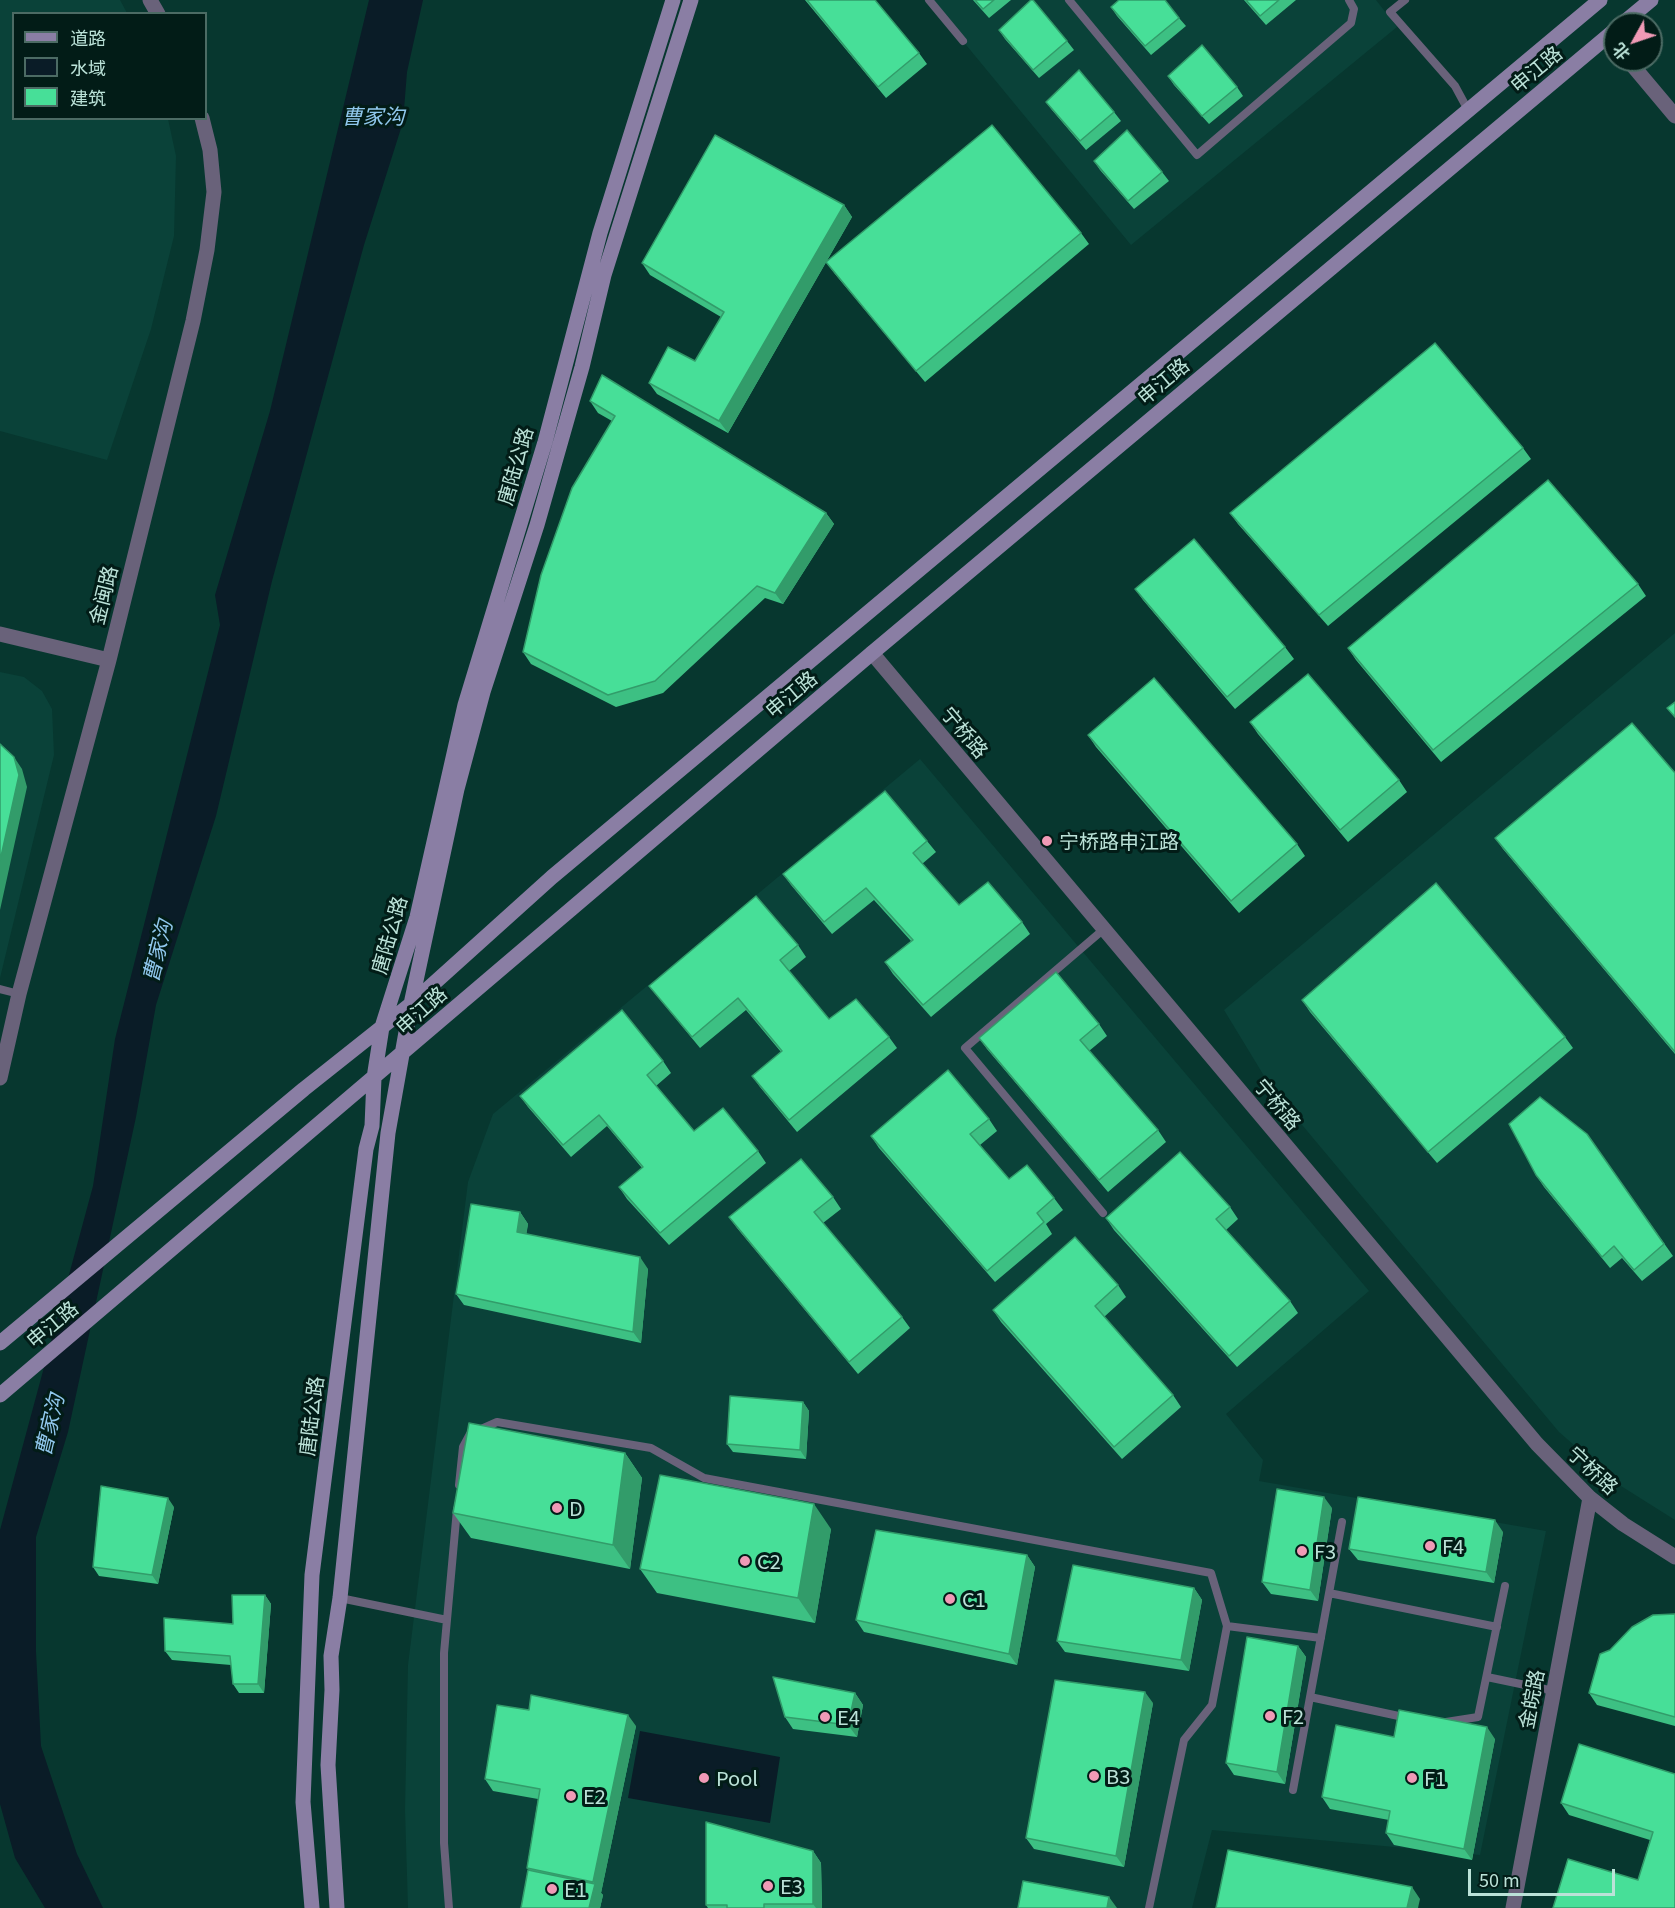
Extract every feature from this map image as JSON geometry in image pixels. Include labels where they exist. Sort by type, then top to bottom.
[{"type":"main road","name":"唐陆公路","points":[[312,1908],[303,1802],[312,1575],[366,1149],[372,1126],[374,1078],[382,1027],[417,917],[465,705],[545,442],[600,233],[673,0]]},
{"type":"main road","name":"唐陆公路","points":[[337,1908],[328,1765],[331,1723],[331,1656],[340,1598],[388,1133],[411,1004],[457,789],[483,692],[537,525],[582,367],[604,275],[691,0]]},
{"type":"main road","name":"申江路","points":[[0,1343],[276,1112],[411,1004],[552,877],[1600,0]]},
{"type":"main road","points":[[1636,12],[1651,0]]},
{"type":"main road","name":"申江路","points":[[0,1395],[872,653],[1603,45]]},
{"type":"street","points":[[1638,72],[1675,116]]},
{"type":"street","name":"金闽路","points":[[0,1078],[19,994],[109,660],[193,321],[207,250],[214,192],[210,150],[202,120]]},
{"type":"street","points":[[0,634],[109,660]]},
{"type":"street","name":"宁桥路","points":[[872,653],[1537,1444],[1590,1498],[1623,1524],[1675,1557]]},
{"type":"street","name":"金皖路","points":[[1513,1908],[1590,1498]]},
{"type":"lane","points":[[929,0],[963,41]]},
{"type":"lane","points":[[1069,0],[1197,154],[1351,23],[1354,9],[1349,0]]},
{"type":"lane","points":[[1405,0],[1390,12],[1455,86],[1468,111]]},
{"type":"lane","points":[[1103,1214],[965,1048],[1104,929]]},
{"type":"lane","points":[[0,989],[19,994]]},
{"type":"lane","points":[[458,1493],[463,1447],[470,1434],[497,1422],[651,1448],[704,1479],[1211,1573],[1227,1626],[1212,1705],[1184,1740],[1149,1908]]},
{"type":"lane","points":[[449,1908],[444,1831],[444,1653],[457,1504]]},
{"type":"lane","points":[[1293,1790],[1342,1522]]},
{"type":"lane","points":[[1437,1724],[1478,1717],[1505,1586]]},
{"type":"lane","points":[[1329,1593],[1497,1627]]},
{"type":"lane","points":[[340,1598],[447,1620]]},
{"type":"lane","points":[[1227,1626],[1321,1638]]},
{"type":"lane","points":[[1487,1677],[1554,1690]]},
{"type":"lane","points":[[1310,1697],[1414,1719]]},
{"type":"shaded area","points":[[0,0],[120,0],[126,12],[12,12],[12,120],[168,120],[176,156],[174,236],[151,329],[107,460],[0,431]]},
{"type":"shaded area","points":[[929,0],[1376,0],[1397,27],[1131,245]]},
{"type":"shaded area","points":[[1675,633],[1675,1520],[1621,1486],[1559,1432],[1272,1089],[1224,1010]]},
{"type":"shaded area","points":[[0,672],[24,677],[42,691],[52,709],[54,755],[0,978]]},
{"type":"shaded area","points":[[920,759],[1369,1291],[1226,1414],[1263,1460],[1259,1481],[1546,1531],[1480,1855],[1212,1830],[1192,1908],[408,1908],[405,1810],[408,1665],[468,1182],[493,1114]]},
{"type":"water","name":"曹家沟","points":[[369,0],[423,0],[407,72],[403,122],[364,245],[272,581],[216,816],[156,1005],[136,1117],[68,1432],[36,1537],[36,1652],[41,1746],[77,1854],[103,1908],[45,1908],[15,1858],[0,1804],[0,1530],[93,1186],[115,1039],[220,625],[215,595],[270,411]]},
{"type":"water","name":"Pool","points":[[640,1731],[780,1757],[770,1823],[628,1798]]},
{"type":"building","points":[[807,0],[875,0],[919,53],[878,87]]},
{"type":"building","points":[[975,0],[994,0],[983,9]]},
{"type":"building","points":[[1031,0],[1067,41],[1033,70],[999,30]]},
{"type":"building","points":[[1119,0],[1165,0],[1179,18],[1145,46],[1111,7]]},
{"type":"building","points":[[1246,0],[1279,0],[1260,16]]},
{"type":"building","points":[[1202,45],[1237,87],[1202,116],[1168,76]]},
{"type":"building","points":[[1079,70],[1114,112],[1080,141],[1046,102]]},
{"type":"building","points":[[992,125],[1081,233],[916,371],[826,262]]},
{"type":"building","points":[[1127,130],[1162,172],[1128,201],[1094,161]]},
{"type":"building","points":[[715,135],[844,205],[719,421],[649,383],[668,347],[695,361],[724,312],[642,263]]},
{"type":"building","points":[[1435,343],[1523,448],[1319,615],[1230,513]]},
{"type":"building","points":[[602,375],[826,513],[775,593],[757,586],[655,681],[608,695],[523,652],[541,575],[572,488],[615,416],[590,401]]},
{"type":"building","points":[[1548,480],[1638,584],[1433,750],[1348,648]]},
{"type":"building","points":[[1194,539],[1285,647],[1227,697],[1135,589]]},
{"type":"building","points":[[1308,674],[1399,780],[1340,830],[1250,722]]},
{"type":"building","points":[[1154,678],[1297,844],[1231,901],[1088,735]]},
{"type":"building","points":[[1675,702],[1675,717],[1667,708]]},
{"type":"building","points":[[1632,723],[1675,773],[1675,1052],[1495,838]]},
{"type":"building","points":[[0,744],[14,757],[19,775],[0,861]]},
{"type":"building","points":[[885,791],[927,841],[913,853],[959,905],[988,882],[1022,922],[923,1005],[885,962],[913,940],[866,888],[824,922],[783,874]]},
{"type":"building","points":[[1436,883],[1565,1037],[1428,1152],[1302,1000]]},
{"type":"building","points":[[756,896],[798,945],[780,960],[829,1019],[856,999],[889,1037],[789,1120],[752,1076],[782,1051],[738,998],[692,1037],[649,986]]},
{"type":"building","points":[[1056,972],[1099,1024],[1080,1040],[1158,1130],[1099,1180],[979,1038]]},
{"type":"building","points":[[622,1010],[663,1061],[647,1075],[694,1131],[723,1108],[758,1151],[660,1233],[619,1187],[643,1167],[599,1115],[563,1145],[520,1096]]},
{"type":"building","points":[[948,1070],[989,1119],[970,1134],[1009,1179],[1027,1165],[1054,1198],[1037,1213],[1044,1222],[987,1271],[871,1136]]},
{"type":"building","points":[[1540,1097],[1587,1134],[1664,1244],[1634,1270],[1614,1246],[1602,1257],[1536,1175],[1509,1124]]},
{"type":"building","points":[[1180,1152],[1230,1207],[1216,1219],[1290,1301],[1229,1356],[1106,1218]]},
{"type":"building","points":[[801,1159],[833,1197],[814,1212],[902,1317],[849,1362],[729,1217]]},
{"type":"building","points":[[471,1204],[520,1212],[517,1232],[640,1257],[633,1332],[456,1294]]},
{"type":"building","points":[[1075,1237],[1118,1285],[1095,1306],[1173,1395],[1114,1447],[993,1310]]},
{"type":"building","points":[[730,1396],[803,1402],[800,1450],[727,1444]]},
{"type":"building","name":"D","points":[[469,1423],[625,1453],[613,1545],[453,1513]]},
{"type":"building","name":"C2","points":[[660,1475],[814,1504],[798,1598],[640,1569]]},
{"type":"building","points":[[101,1486],[168,1498],[152,1575],[93,1567]]},
{"type":"building","name":"F3","points":[[1277,1489],[1324,1497],[1310,1590],[1262,1582]]},
{"type":"building","name":"F4","points":[[1358,1497],[1495,1520],[1486,1572],[1349,1549]]},
{"type":"building","name":"C1","points":[[876,1530],[1027,1555],[1009,1654],[856,1620]]},
{"type":"building","points":[[1073,1565],[1194,1588],[1181,1660],[1057,1641]]},
{"type":"building","points":[[232,1595],[265,1595],[258,1684],[233,1684],[230,1656],[165,1651],[164,1618],[233,1624]]},
{"type":"building","points":[[1675,1614],[1675,1717],[1589,1693],[1600,1654],[1610,1650],[1632,1627],[1653,1615]]},
{"type":"building","name":"F2","points":[[1247,1637],[1298,1646],[1277,1772],[1226,1763]]},
{"type":"building","name":"E4","points":[[773,1677],[855,1693],[848,1725],[785,1717]]},
{"type":"building","name":"B3","points":[[1055,1680],[1145,1692],[1116,1856],[1026,1838]]},
{"type":"building","name":"E2","points":[[531,1695],[628,1715],[593,1882],[527,1868],[540,1789],[485,1779],[497,1705],[529,1710]]},
{"type":"building","name":"F1","points":[[1399,1710],[1487,1727],[1464,1849],[1386,1833],[1390,1811],[1322,1797],[1336,1725],[1394,1737]]},
{"type":"building","points":[[1579,1744],[1675,1774],[1675,1908],[1553,1908],[1568,1859],[1638,1880],[1653,1832],[1561,1803]]},
{"type":"building","name":"E3","points":[[706,1822],[813,1851],[813,1904],[764,1904],[764,1908],[727,1908],[727,1905],[706,1905]]},
{"type":"building","points":[[1228,1850],[1412,1887],[1407,1908],[1216,1908]]},
{"type":"building","points":[[528,1870],[595,1884],[589,1908],[521,1908]]},
{"type":"building","points":[[1023,1881],[1109,1897],[1107,1908],[1018,1908]]},
{"type":"place","name":"宁桥路申江路","points":[[1047,841]]},
{"type":"place","name":"D","points":[[557,1508]]},
{"type":"place","name":"F4","points":[[1430,1546]]},
{"type":"place","name":"F3","points":[[1302,1551]]},
{"type":"place","name":"C2","points":[[745,1561]]},
{"type":"place","name":"C1","points":[[950,1599]]},
{"type":"place","name":"F2","points":[[1270,1716]]},
{"type":"place","name":"E4","points":[[825,1717]]},
{"type":"place","name":"B3","points":[[1094,1776]]},
{"type":"place","name":"Pool","points":[[704,1778]]},
{"type":"place","name":"F1","points":[[1412,1778]]},
{"type":"place","name":"E2","points":[[571,1796]]},
{"type":"place","name":"E3","points":[[768,1886]]},
{"type":"place","name":"E1","points":[[552,1889]]}]
